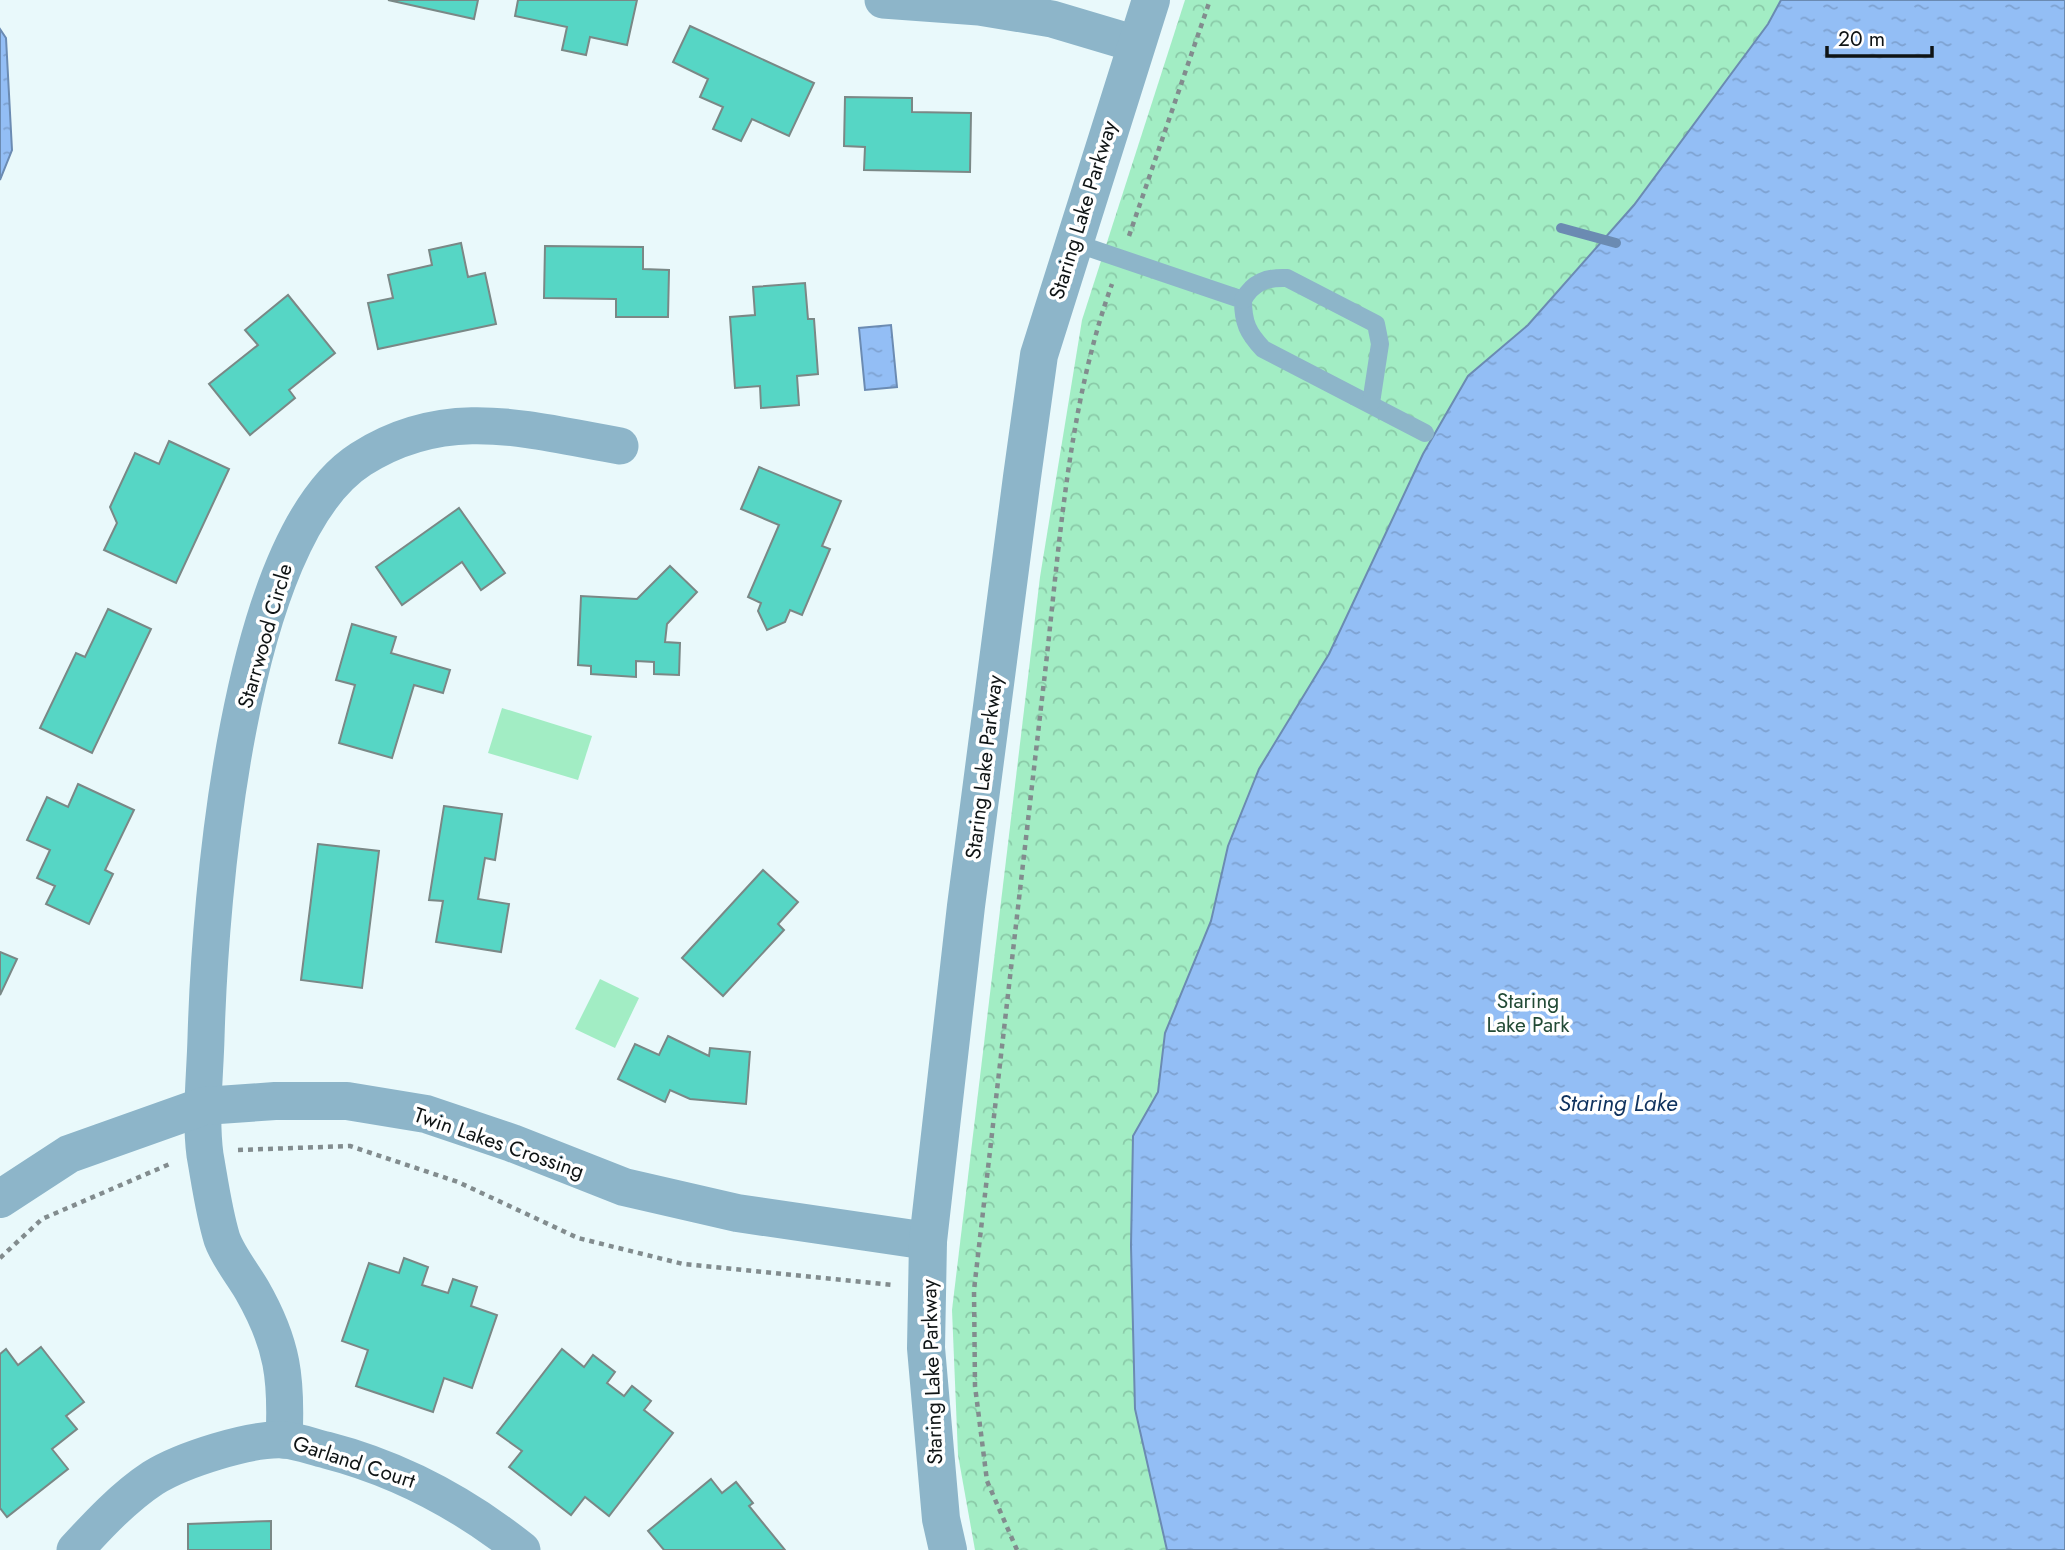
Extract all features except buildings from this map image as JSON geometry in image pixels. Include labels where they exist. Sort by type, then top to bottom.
[{"type":"street","points":[[883,0],[939,7],[979,7],[1052,19],[1136,44]]},
{"type":"street","name":"Staring Lake Parkway","points":[[948,1550],[941,1519],[926,1348],[929,1241],[966,906],[1021,477],[1039,355],[1072,242],[1151,0]]},
{"type":"street","name":"Starrwood Circle","points":[[284,1440],[286,1389],[276,1339],[223,1241],[205,1151],[204,1106],[213,917],[220,837],[237,733],[269,609],[296,536],[324,490],[360,460],[399,439],[447,425],[496,425],[620,446]]},
{"type":"street","name":"Twin Lakes Crossing","points":[[0,1199],[69,1154],[204,1106],[275,1101],[347,1101],[426,1114],[512,1143],[624,1187],[737,1213],[929,1241]]},
{"type":"street","name":"Garland Court","points":[[75,1550],[99,1524],[153,1478],[194,1458],[240,1446],[284,1440],[347,1456],[425,1484],[486,1521],[522,1550]]},
{"type":"lane","points":[[1072,242],[1243,300]]},
{"type":"lane","points":[[1371,403],[1380,344],[1376,324],[1287,278],[1272,277],[1259,282],[1243,300],[1243,318],[1248,333],[1263,349],[1425,433]]},
{"type":"path","points":[[1017,1550],[987,1481],[975,1385],[974,1290],[1059,551],[1077,423],[1101,316],[1210,0]]},
{"type":"path","points":[[0,1258],[42,1219],[205,1151],[350,1146],[458,1182],[578,1238],[683,1264],[821,1280],[974,1290]]},
{"type":"green space","name":"Staring Lake","points":[[1185,0],[2065,0],[2065,1550],[975,1550],[958,1455],[952,1310],[1040,577],[1082,320]]},
{"type":"green space","points":[[502,708],[592,736],[578,780],[488,753]]},
{"type":"green space","points":[[600,979],[639,998],[615,1048],[575,1029]]},
{"type":"water","name":"Staring Lake","points":[[1781,0],[2065,0],[2065,1550],[1167,1550],[1135,1409],[1131,1246],[1133,1136],[1158,1092],[1165,1033],[1211,921],[1228,846],[1259,769],[1329,654],[1423,454],[1468,376],[1528,325],[1634,205],[1768,24]]},
{"type":"water","points":[[0,29],[6,38],[12,150],[0,180]]},
{"type":"water","points":[[891,325],[897,387],[865,390],[859,328]]},
{"type":"waterway","points":[[1561,228],[1616,243]]},
{"type":"park label","name":"Staring Lake Park","points":[[1528,1013]]}]
